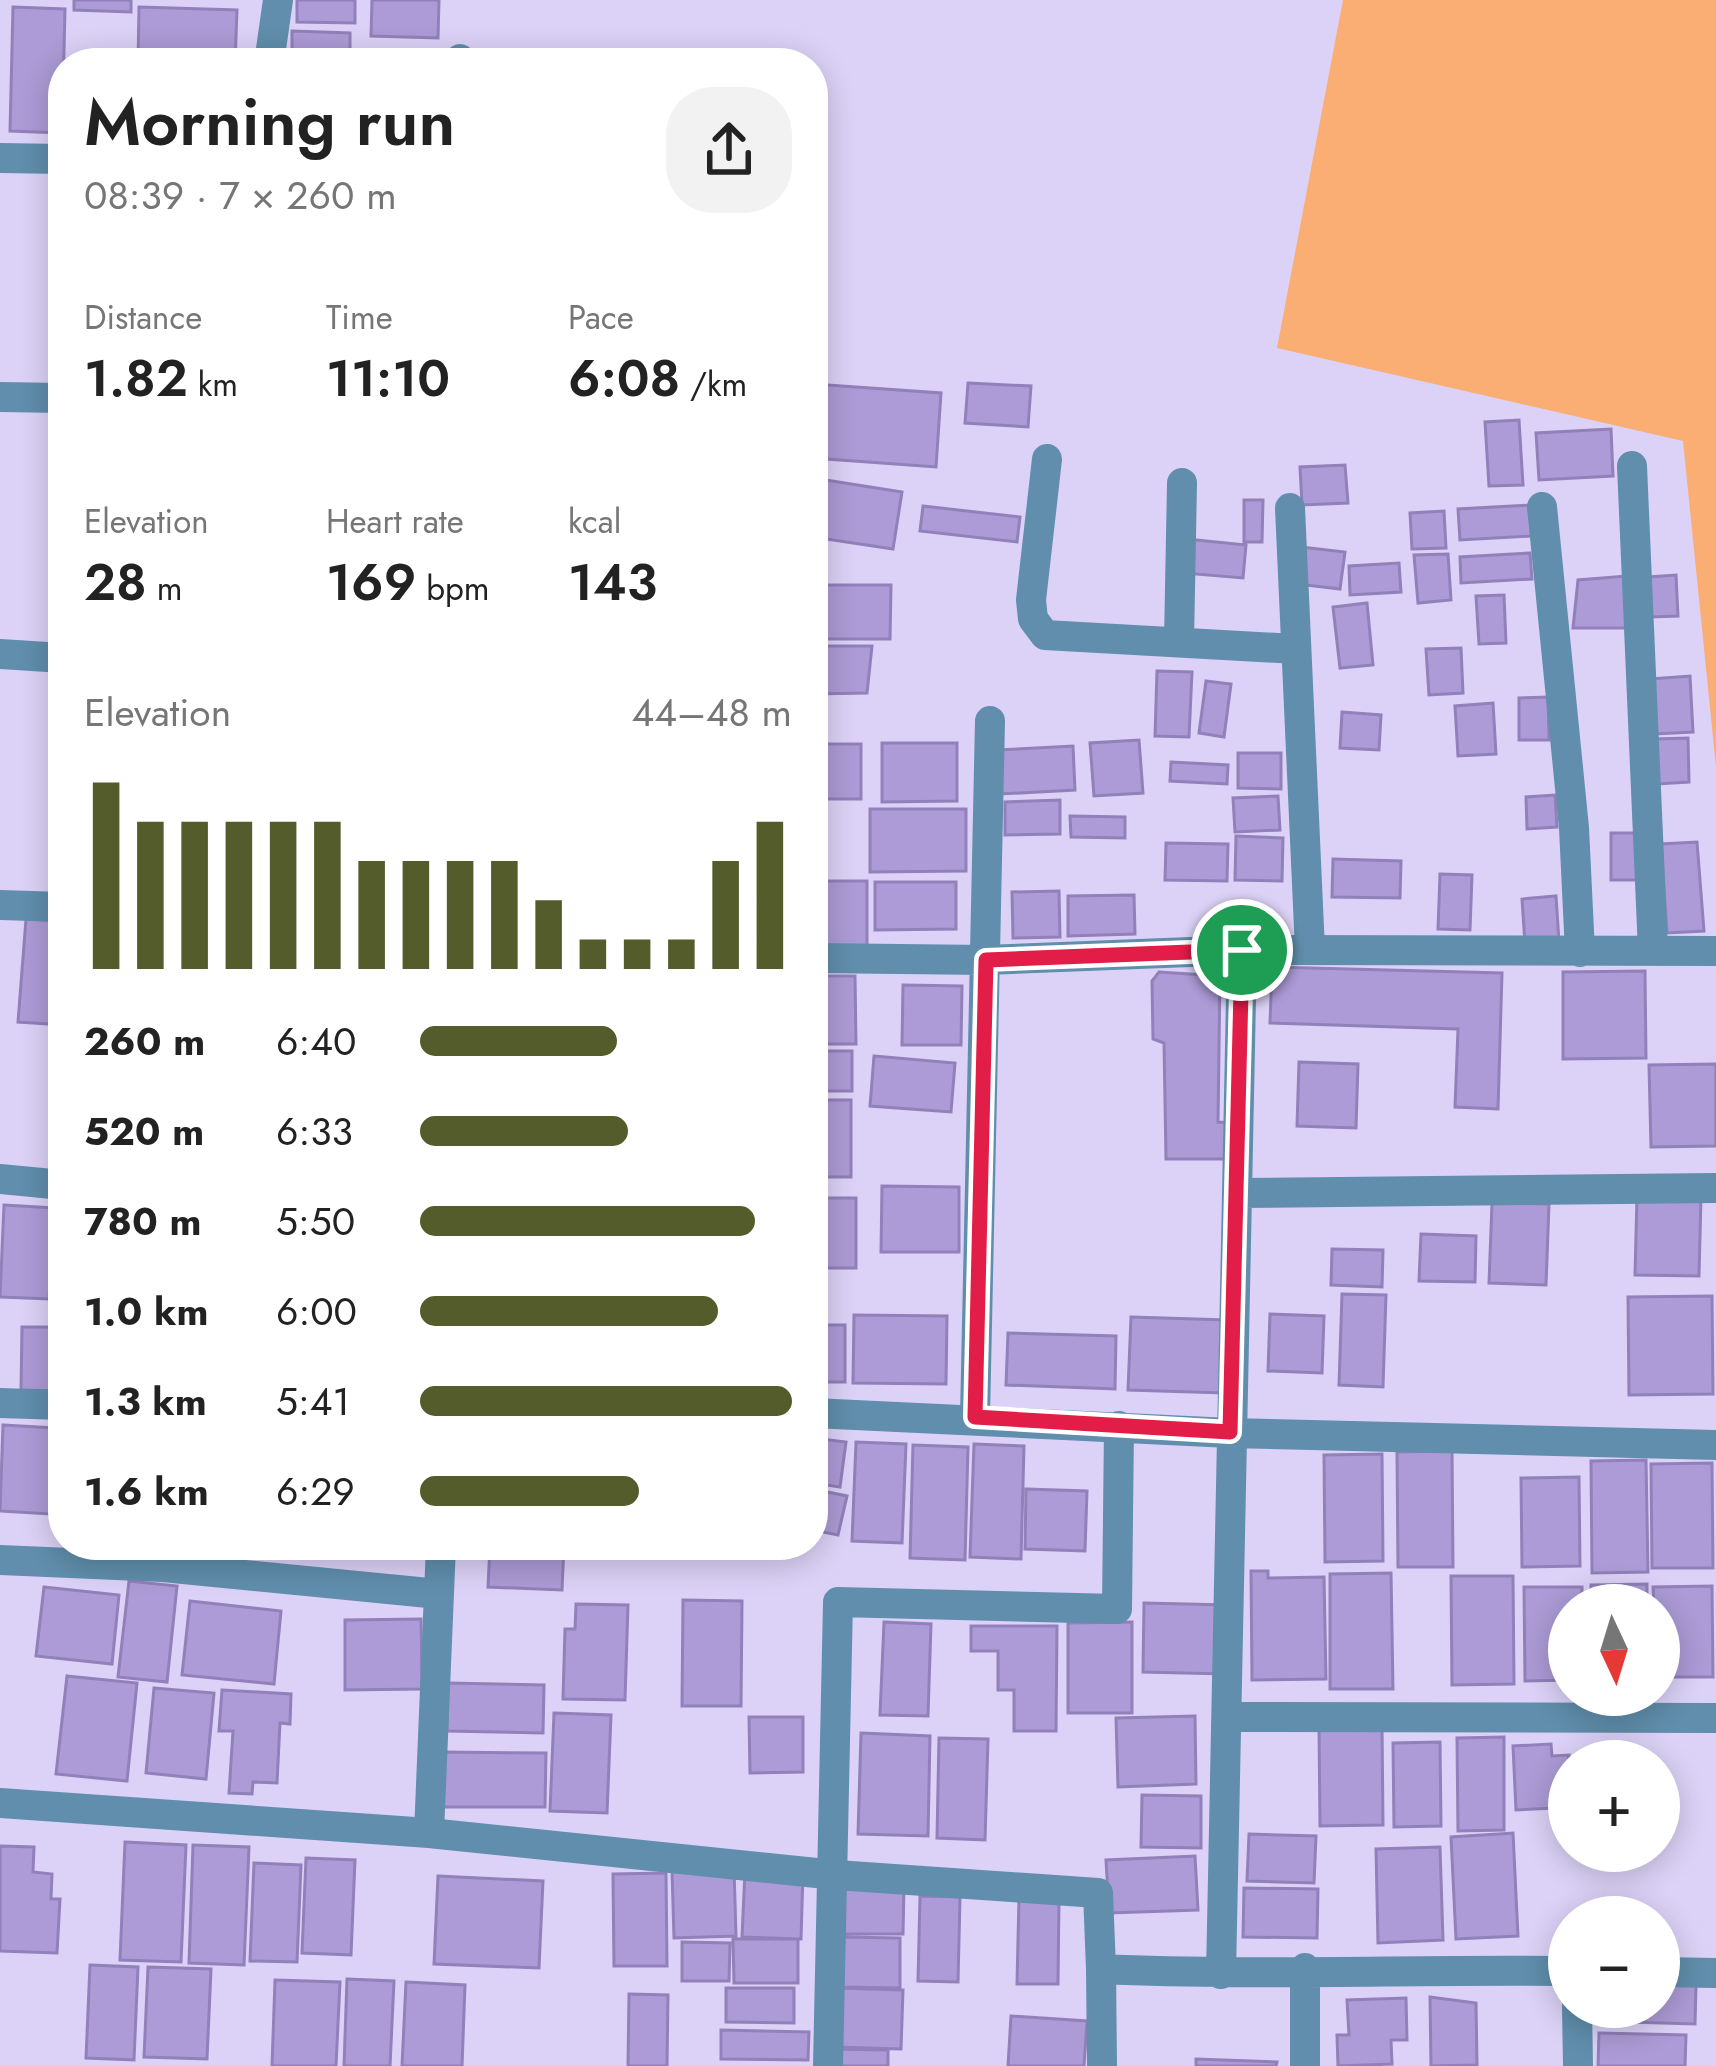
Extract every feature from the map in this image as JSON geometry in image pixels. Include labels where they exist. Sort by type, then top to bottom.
[{"type":"street","points":[[270,48],[278,0]]},
{"type":"street","points":[[0,158],[48,159]]},
{"type":"street","points":[[0,397],[48,398]]},
{"type":"street","points":[[1046,459],[1033,619],[1045,634],[1297,649]]},
{"type":"street","points":[[1632,466],[1652,951]]},
{"type":"street","points":[[1179,642],[1182,483]]},
{"type":"street","points":[[1542,507],[1574,828],[1580,952]]},
{"type":"street","points":[[1289,508],[1310,950]]},
{"type":"street","points":[[0,655],[48,657]]},
{"type":"street","points":[[975,1417],[990,721]]},
{"type":"street","points":[[0,905],[48,907]]},
{"type":"street","points":[[828,958],[986,960],[1242,950],[1716,951]]},
{"type":"street","points":[[1221,1974],[1230,1717],[1230,1432],[1242,950]]},
{"type":"street","points":[[0,1179],[48,1184]]},
{"type":"street","points":[[1238,1192],[1716,1188]]},
{"type":"street","points":[[0,1403],[48,1405]]},
{"type":"street","points":[[828,1413],[1230,1432],[1716,1444]]},
{"type":"street","points":[[828,2066],[836,1875],[838,1602],[1117,1610],[1119,1426]]},
{"type":"street","points":[[0,1560],[48,1559]]},
{"type":"street","points":[[193,1560],[439,1594]]},
{"type":"street","points":[[429,1833],[440,1560]]},
{"type":"street","points":[[1230,1717],[1716,1718]]},
{"type":"street","points":[[0,1803],[429,1833],[836,1875],[1098,1893],[1102,2066]]},
{"type":"street","points":[[1101,1969],[1221,1974],[1305,1968],[1548,1971]]},
{"type":"street","points":[[1305,1968],[1305,2066]]},
{"type":"street","points":[[1680,1972],[1716,1973]]},
{"type":"street","points":[[1577,2028],[1578,2066]]},
{"type":"shaded area","points":[[1343,0],[1716,0],[1716,767],[1683,441],[1277,348]]},
{"type":"building","points":[[74,0],[131,0],[131,12],[74,10]]},
{"type":"building","points":[[297,0],[355,0],[355,23],[297,22]]},
{"type":"building","points":[[372,0],[439,0],[438,38],[371,36]]},
{"type":"building","points":[[13,7],[65,9],[64,48],[48,48],[48,132],[10,131]]},
{"type":"building","points":[[139,7],[237,10],[236,48],[138,48]]},
{"type":"building","points":[[292,31],[350,33],[350,48],[292,48]]},
{"type":"building","points":[[968,383],[1031,386],[1028,427],[965,423]]},
{"type":"building","points":[[828,385],[941,393],[936,467],[828,459]]},
{"type":"building","points":[[1519,420],[1523,485],[1489,486],[1485,422]]},
{"type":"building","points":[[1611,429],[1613,476],[1539,480],[1536,433]]},
{"type":"building","points":[[1345,465],[1348,503],[1302,505],[1300,467]]},
{"type":"building","points":[[828,480],[902,492],[893,549],[828,539]]},
{"type":"building","points":[[1244,500],[1263,500],[1262,542],[1244,542]]},
{"type":"building","points":[[1531,505],[1532,536],[1460,540],[1458,509]]},
{"type":"building","points":[[923,506],[1020,517],[1017,542],[920,531]]},
{"type":"building","points":[[1444,511],[1446,548],[1412,549],[1410,513]]},
{"type":"building","points":[[1187,539],[1246,545],[1243,578],[1183,573]]},
{"type":"building","points":[[1301,547],[1345,552],[1340,589],[1297,584]]},
{"type":"building","points":[[1530,553],[1532,579],[1461,583],[1460,557]]},
{"type":"building","points":[[1448,554],[1451,600],[1418,603],[1414,555]]},
{"type":"building","points":[[1399,563],[1401,592],[1350,595],[1349,566]]},
{"type":"building","points":[[1676,575],[1678,616],[1651,617],[1649,577]]},
{"type":"building","points":[[1626,576],[1629,628],[1573,628],[1578,580]]},
{"type":"building","points":[[828,585],[891,585],[890,639],[828,639]]},
{"type":"building","points":[[1504,595],[1506,643],[1479,644],[1476,596]]},
{"type":"building","points":[[1367,603],[1373,665],[1340,668],[1333,607]]},
{"type":"building","points":[[828,646],[872,646],[867,693],[828,694]]},
{"type":"building","points":[[1461,648],[1463,693],[1429,695],[1426,649]]},
{"type":"building","points":[[1157,671],[1192,672],[1189,737],[1155,736]]},
{"type":"building","points":[[1690,676],[1693,732],[1655,734],[1651,679]]},
{"type":"building","points":[[1206,681],[1231,684],[1224,737],[1199,733]]},
{"type":"building","points":[[1548,697],[1549,740],[1519,740],[1519,698]]},
{"type":"building","points":[[1493,703],[1496,754],[1458,756],[1455,706]]},
{"type":"building","points":[[1342,712],[1381,715],[1379,750],[1340,748]]},
{"type":"building","points":[[1688,738],[1689,782],[1657,784],[1655,739]]},
{"type":"building","points":[[1139,740],[1143,793],[1094,796],[1090,743]]},
{"type":"building","points":[[882,743],[957,743],[957,801],[882,802]]},
{"type":"building","points":[[828,744],[861,744],[861,799],[828,799]]},
{"type":"building","points":[[1073,746],[1075,790],[1000,794],[998,750]]},
{"type":"building","points":[[1238,753],[1281,753],[1281,789],[1238,788]]},
{"type":"building","points":[[1171,762],[1228,765],[1227,784],[1170,781]]},
{"type":"building","points":[[1555,795],[1557,827],[1527,829],[1526,797]]},
{"type":"building","points":[[1278,796],[1280,830],[1235,832],[1233,798]]},
{"type":"building","points":[[1060,800],[1060,834],[1005,835],[1005,802]]},
{"type":"building","points":[[870,809],[966,809],[966,871],[870,872]]},
{"type":"building","points":[[1070,816],[1125,817],[1125,838],[1071,837]]},
{"type":"building","points":[[1611,833],[1642,833],[1642,880],[1611,880]]},
{"type":"building","points":[[1236,836],[1283,838],[1282,881],[1235,880]]},
{"type":"building","points":[[1697,842],[1704,931],[1667,933],[1661,844]]},
{"type":"building","points":[[1166,843],[1228,844],[1227,881],[1165,880]]},
{"type":"building","points":[[1333,859],[1401,861],[1400,898],[1332,897]]},
{"type":"building","points":[[1440,874],[1472,875],[1470,930],[1438,929]]},
{"type":"building","points":[[828,881],[867,881],[867,946],[828,946]]},
{"type":"building","points":[[875,882],[956,882],[956,929],[875,930]]},
{"type":"building","points":[[1059,891],[1060,937],[1013,938],[1012,892]]},
{"type":"building","points":[[1134,895],[1135,934],[1068,936],[1068,896]]},
{"type":"building","points":[[1556,896],[1559,942],[1525,944],[1522,899]]},
{"type":"building","points":[[26,919],[48,920],[48,1024],[18,1022]]},
{"type":"building","points":[[1272,967],[1502,973],[1498,1109],[1455,1107],[1458,1029],[1270,1023]]},
{"type":"building","points":[[1645,971],[1646,1058],[1563,1059],[1563,972]]},
{"type":"building","points":[[1159,972],[1220,976],[1218,1122],[1231,1123],[1229,1159],[1166,1159],[1164,1043],[1153,1039],[1152,981]]},
{"type":"building","points":[[828,976],[855,976],[856,1044],[828,1044]]},
{"type":"building","points":[[903,985],[962,986],[961,1045],[902,1045]]},
{"type":"building","points":[[828,1051],[852,1051],[852,1091],[828,1091]]},
{"type":"building","points":[[874,1056],[955,1063],[951,1112],[870,1106]]},
{"type":"building","points":[[1299,1062],[1358,1064],[1356,1128],[1297,1126]]},
{"type":"building","points":[[1716,1064],[1716,1146],[1651,1147],[1649,1065]]},
{"type":"building","points":[[828,1100],[851,1100],[851,1177],[828,1177]]},
{"type":"building","points":[[882,1186],[959,1187],[959,1252],[881,1252]]},
{"type":"building","points":[[1637,1196],[1701,1197],[1699,1276],[1635,1275]]},
{"type":"building","points":[[828,1198],[856,1198],[856,1268],[828,1268]]},
{"type":"building","points":[[1492,1203],[1549,1204],[1546,1285],[1489,1283]]},
{"type":"building","points":[[4,1205],[48,1208],[48,1299],[0,1297]]},
{"type":"building","points":[[1421,1234],[1476,1236],[1475,1282],[1419,1281]]},
{"type":"building","points":[[1332,1249],[1383,1250],[1382,1287],[1331,1285]]},
{"type":"building","points":[[1342,1294],[1386,1295],[1383,1387],[1339,1385]]},
{"type":"building","points":[[1712,1296],[1713,1394],[1629,1395],[1628,1297]]},
{"type":"building","points":[[1270,1314],[1324,1316],[1322,1373],[1268,1371]]},
{"type":"building","points":[[854,1315],[947,1316],[946,1384],[853,1383]]},
{"type":"building","points":[[1131,1317],[1227,1320],[1224,1393],[1128,1390]]},
{"type":"building","points":[[828,1325],[845,1325],[845,1382],[828,1382]]},
{"type":"building","points":[[22,1327],[48,1327],[48,1391],[21,1390]]},
{"type":"building","points":[[1008,1333],[1116,1336],[1115,1389],[1006,1385]]},
{"type":"building","points":[[3,1425],[48,1428],[48,1514],[0,1511]]},
{"type":"building","points":[[828,1440],[846,1442],[840,1487],[828,1485]]},
{"type":"building","points":[[856,1442],[906,1444],[902,1543],[852,1541]]},
{"type":"building","points":[[974,1444],[1024,1446],[1021,1559],[970,1557]]},
{"type":"building","points":[[913,1445],[968,1447],[965,1560],[910,1558]]},
{"type":"building","points":[[1452,1451],[1453,1567],[1398,1567],[1397,1452]]},
{"type":"building","points":[[1382,1454],[1383,1561],[1325,1562],[1324,1455]]},
{"type":"building","points":[[1646,1460],[1648,1572],[1592,1573],[1591,1461]]},
{"type":"building","points":[[1712,1463],[1713,1568],[1652,1568],[1651,1464]]},
{"type":"building","points":[[1579,1477],[1580,1566],[1522,1567],[1521,1478]]},
{"type":"building","points":[[1026,1489],[1087,1491],[1085,1551],[1025,1549]]},
{"type":"building","points":[[828,1492],[847,1496],[838,1535],[828,1533]]},
{"type":"building","points":[[489,1560],[563,1560],[562,1590],[488,1587]]},
{"type":"building","points":[[1251,1571],[1268,1571],[1268,1578],[1324,1577],[1326,1679],[1252,1680]]},
{"type":"building","points":[[1391,1573],[1393,1689],[1330,1689],[1330,1574]]},
{"type":"building","points":[[1451,1576],[1513,1576],[1514,1684],[1452,1685]]},
{"type":"building","points":[[129,1581],[177,1586],[167,1682],[118,1677]]},
{"type":"building","points":[[1712,1586],[1713,1677],[1680,1677],[1680,1587]]},
{"type":"building","points":[[44,1587],[119,1595],[112,1664],[36,1656]]},
{"type":"building","points":[[1524,1587],[1548,1587],[1548,1680],[1525,1681]]},
{"type":"building","points":[[683,1600],[742,1601],[741,1706],[682,1706]]},
{"type":"building","points":[[190,1601],[281,1611],[274,1684],[182,1675]]},
{"type":"building","points":[[1144,1603],[1227,1605],[1225,1674],[1143,1672]]},
{"type":"building","points":[[576,1604],[628,1605],[625,1700],[563,1699],[565,1629],[575,1629]]},
{"type":"building","points":[[421,1619],[422,1689],[345,1690],[345,1620]]},
{"type":"building","points":[[884,1622],[931,1624],[928,1716],[880,1715]]},
{"type":"building","points":[[1132,1622],[1132,1713],[1068,1713],[1068,1623]]},
{"type":"building","points":[[971,1626],[1057,1626],[1056,1731],[1014,1731],[1014,1690],[998,1690],[998,1651],[971,1651]]},
{"type":"building","points":[[67,1676],[137,1683],[127,1781],[56,1774]]},
{"type":"building","points":[[448,1683],[544,1685],[543,1733],[447,1731]]},
{"type":"building","points":[[154,1688],[214,1693],[206,1779],[146,1773]]},
{"type":"building","points":[[222,1690],[291,1694],[290,1724],[280,1723],[277,1783],[253,1782],[252,1794],[229,1793],[233,1731],[219,1731]]},
{"type":"building","points":[[554,1713],[611,1715],[607,1813],[550,1811]]},
{"type":"building","points":[[1195,1716],[1196,1784],[1118,1787],[1116,1718]]},
{"type":"building","points":[[749,1717],[803,1717],[803,1772],[750,1773]]},
{"type":"building","points":[[1382,1725],[1383,1825],[1320,1826],[1319,1726]]},
{"type":"building","points":[[861,1733],[930,1736],[928,1836],[858,1834]]},
{"type":"building","points":[[1504,1737],[1504,1830],[1458,1831],[1457,1738]]},
{"type":"building","points":[[939,1738],[988,1739],[985,1840],[937,1838]]},
{"type":"building","points":[[1440,1742],[1441,1826],[1394,1827],[1393,1743]]},
{"type":"building","points":[[1548,1744],[1548,1808],[1516,1810],[1513,1746]]},
{"type":"building","points":[[443,1752],[546,1753],[545,1807],[442,1807]]},
{"type":"building","points":[[1142,1795],[1201,1796],[1201,1848],[1141,1847]]},
{"type":"building","points":[[1513,1833],[1518,1936],[1456,1939],[1451,1837]]},
{"type":"building","points":[[1249,1834],[1316,1836],[1314,1883],[1247,1881]]},
{"type":"building","points":[[125,1842],[186,1845],[181,1962],[120,1960]]},
{"type":"building","points":[[193,1845],[249,1847],[244,1965],[189,1963]]},
{"type":"building","points":[[0,1846],[34,1847],[33,1872],[52,1874],[51,1899],[60,1899],[57,1953],[0,1951]]},
{"type":"building","points":[[1440,1847],[1443,1940],[1378,1943],[1376,1849]]},
{"type":"building","points":[[1195,1856],[1198,1910],[1109,1913],[1106,1860]]},
{"type":"building","points":[[306,1858],[355,1860],[351,1955],[302,1953]]},
{"type":"building","points":[[254,1863],[301,1865],[297,1962],[250,1961]]},
{"type":"building","points":[[734,1868],[736,1936],[674,1938],[672,1870]]},
{"type":"building","points":[[745,1871],[803,1873],[801,1939],[742,1937]]},
{"type":"building","points":[[666,1873],[667,1966],[614,1966],[613,1874]]},
{"type":"building","points":[[438,1876],[543,1881],[539,1968],[434,1964]]},
{"type":"building","points":[[844,1884],[904,1885],[903,1934],[843,1934]]},
{"type":"building","points":[[1244,1888],[1318,1889],[1317,1938],[1243,1937]]},
{"type":"building","points":[[920,1896],[960,1897],[958,1982],[918,1981]]},
{"type":"building","points":[[1019,1898],[1059,1899],[1058,1984],[1017,1984]]},
{"type":"building","points":[[842,1937],[900,1938],[900,1988],[842,1987]]},
{"type":"building","points":[[733,1939],[798,1939],[798,1983],[734,1983]]},
{"type":"building","points":[[682,1942],[730,1943],[729,1981],[682,1981]]},
{"type":"building","points":[[90,1965],[138,1967],[134,2060],[86,2058]]},
{"type":"building","points":[[148,1967],[211,1969],[207,2059],[144,2057]]},
{"type":"building","points":[[347,1979],[394,1981],[390,2066],[344,2066]]},
{"type":"building","points":[[275,1980],[340,1982],[336,2066],[272,2066]]},
{"type":"building","points":[[406,1982],[465,1985],[462,2066],[402,2066]]},
{"type":"building","points":[[1680,1985],[1696,1985],[1695,2024],[1680,2024]]},
{"type":"building","points":[[726,1988],[794,1988],[794,2023],[726,2022]]},
{"type":"building","points":[[836,1988],[903,1990],[901,2049],[835,2047]]},
{"type":"building","points":[[629,1994],[668,1995],[667,2066],[628,2066]]},
{"type":"building","points":[[1430,1997],[1476,2003],[1477,2065],[1431,2066]]},
{"type":"building","points":[[1406,1998],[1407,2040],[1391,2040],[1392,2064],[1338,2066],[1337,2035],[1349,2035],[1347,2000]]},
{"type":"building","points":[[1011,2016],[1087,2021],[1084,2066],[1008,2066]]},
{"type":"building","points":[[721,2030],[809,2032],[808,2060],[721,2059]]},
{"type":"building","points":[[1599,2033],[1686,2035],[1685,2066],[1598,2066]]},
{"type":"building","points":[[831,2049],[888,2050],[888,2066],[831,2066]]},
{"type":"building","points":[[1196,2059],[1277,2062],[1276,2066],[1196,2066]]},
{"type":"route","points":[[1242,950],[1230,1432],[975,1417],[986,960],[1242,950]]}]
